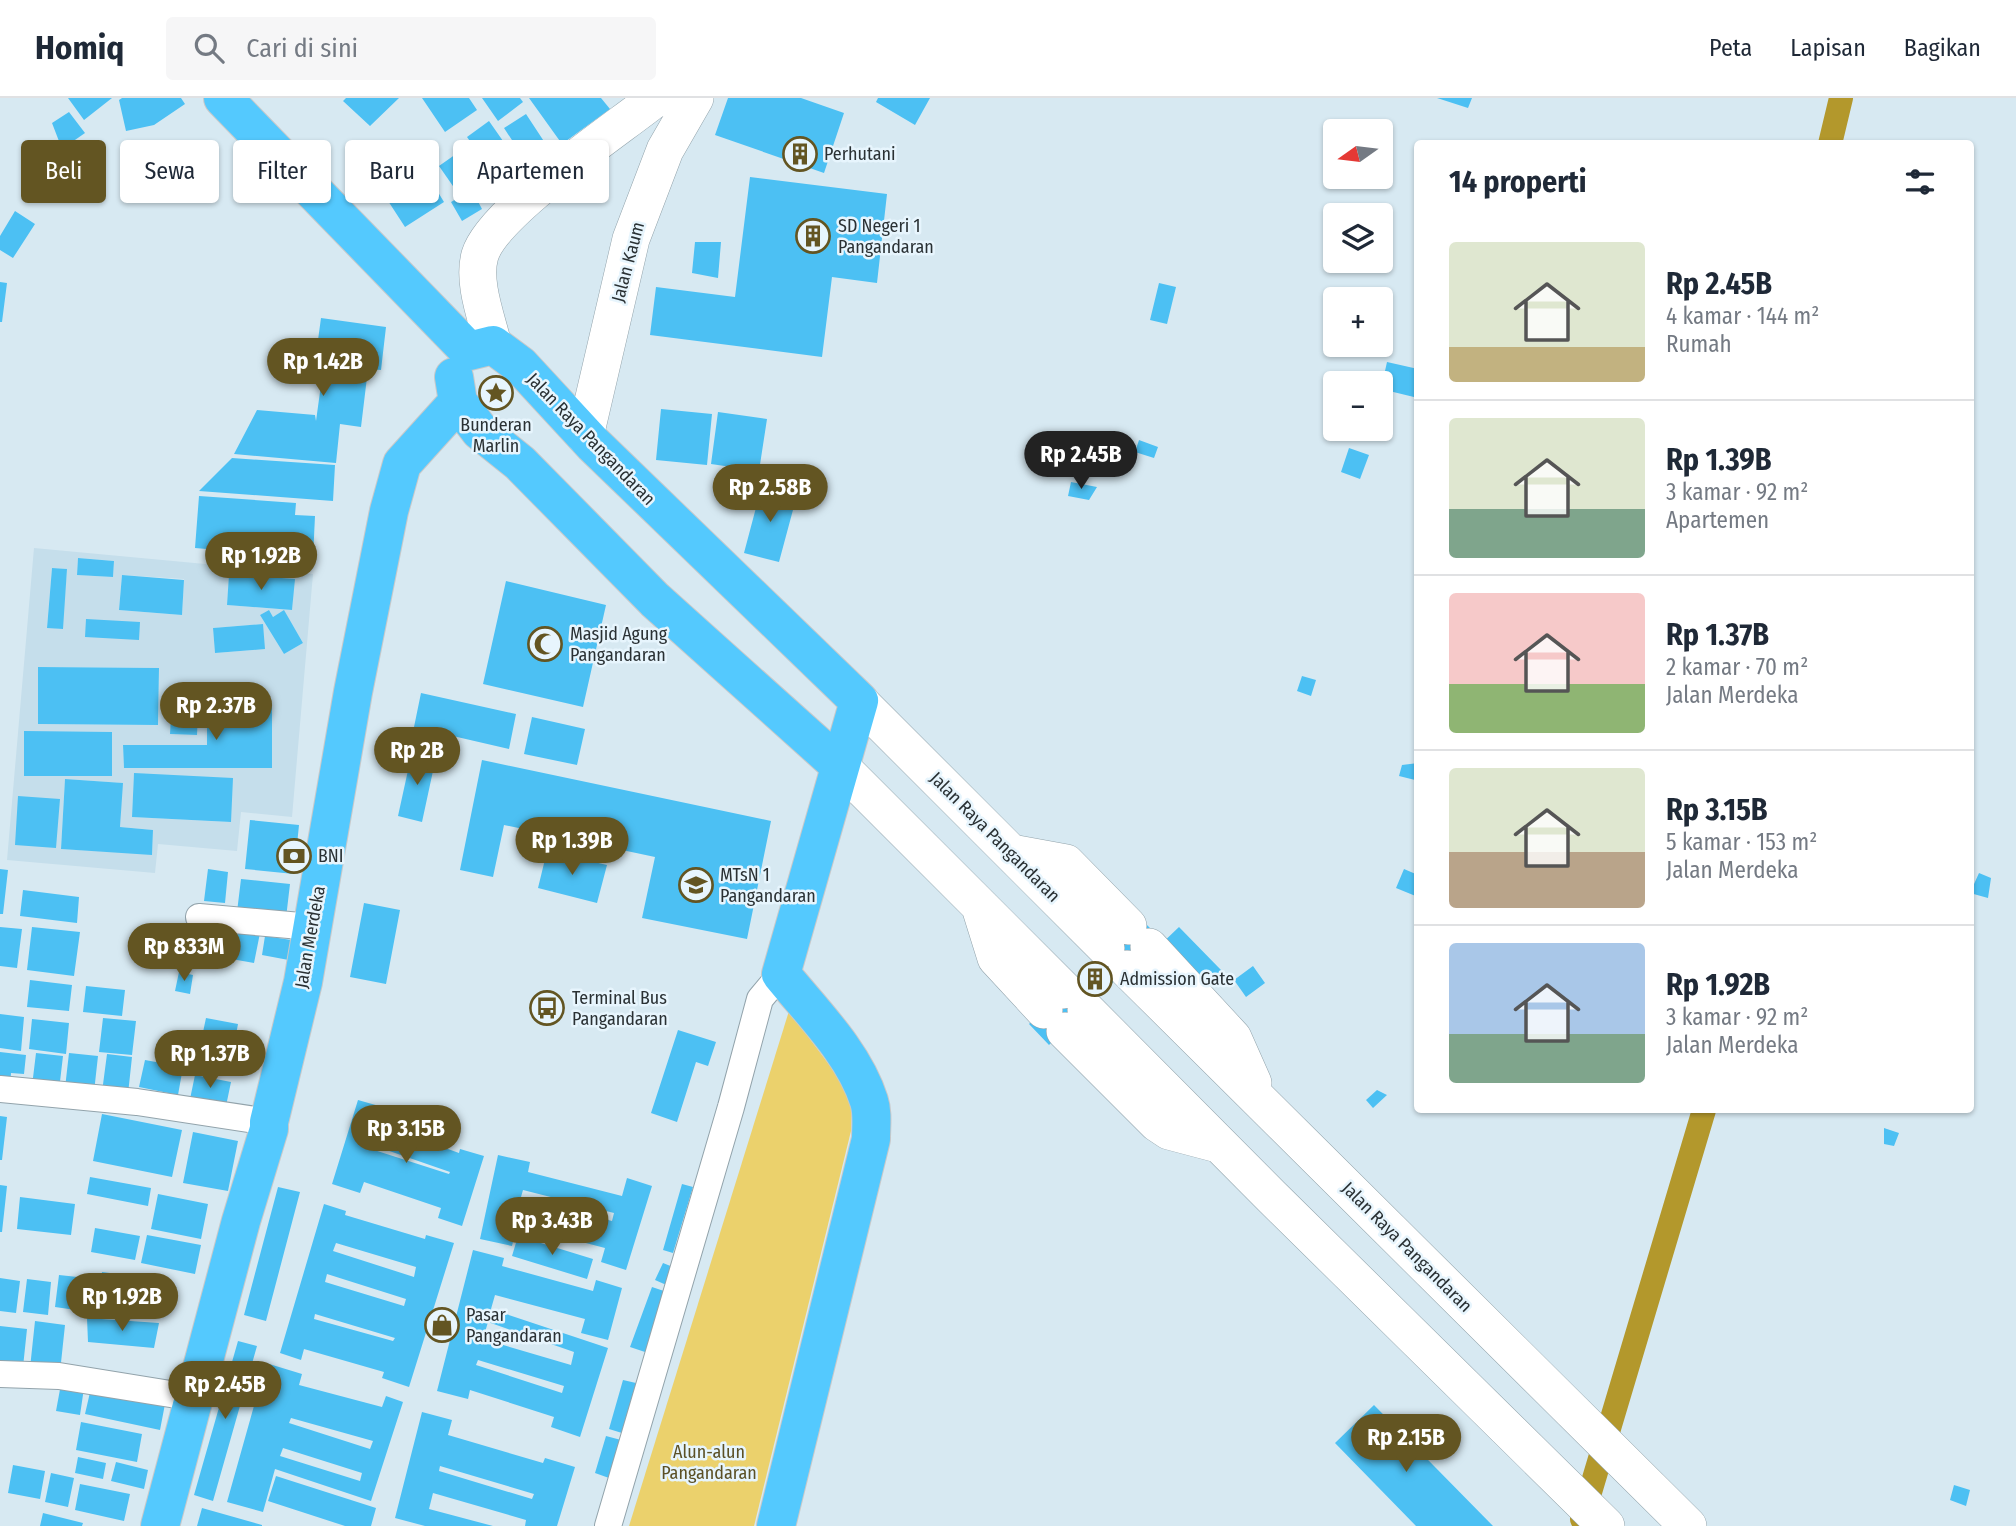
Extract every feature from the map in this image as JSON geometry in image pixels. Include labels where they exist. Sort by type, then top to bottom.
[{"type":"highway","name":"Jalan Raya Pangandaran","points":[[223,98],[481,348],[520,365],[585,436],[859,701]]},
{"type":"highway","points":[[481,348],[458,365],[454,378],[458,402],[480,431],[520,463],[655,600],[839,765]]},
{"type":"highway","name":"Jalan Merdeka","points":[[160,1526],[241,1221],[270,1129],[269,1122],[303,982],[353,692],[402,464],[458,402]]},
{"type":"highway","points":[[776,1526],[871,1139],[872,1114],[857,1075],[831,1035],[781,974],[859,701]]},
{"type":"street","points":[[481,348],[477,272],[480,254],[494,228],[551,179],[656,98]]},
{"type":"street","name":"Jalan Kaum","points":[[585,436],[631,239],[666,150],[695,98]]},
{"type":"street","name":"Jalan Raya Pangandaran","points":[[859,701],[1011,853],[1066,863],[1127,947],[1237,1044],[1259,1100],[1688,1526]]},
{"type":"street","points":[[839,765],[980,905],[996,958],[1065,1010],[1157,1123],[1169,1131],[1219,1144],[1603,1523]]},
{"type":"street","points":[[199,917],[313,927]]},
{"type":"street","points":[[608,1526],[760,999],[781,974]]},
{"type":"street","points":[[0,1089],[137,1102],[269,1122]]},
{"type":"street","points":[[0,1374],[59,1376],[195,1398]]},
{"type":"shaded area","points":[[34,548],[313,574],[292,817],[241,812],[237,851],[158,844],[155,873],[7,860]],"holes":[[[78,558],[114,561],[113,577],[77,575]],[[52,568],[67,569],[62,629],[47,627]],[[229,574],[294,579],[292,610],[227,605]],[[122,575],[184,579],[182,615],[119,610]],[[269,610],[273,617],[284,611],[303,643],[284,654],[260,615]],[[262,624],[264,649],[215,653],[213,628]],[[38,667],[159,668],[158,725],[38,724]],[[172,695],[199,696],[197,735],[170,734]],[[207,703],[272,703],[272,768],[124,768],[123,746],[207,745]],[[112,732],[111,776],[25,776]],[[134,774],[230,822],[132,817]],[[65,779],[122,783],[120,827],[153,830],[152,854],[61,849]]]},
{"type":"green space","name":"Alun-alun Pangandaran","points":[[789,1011],[848,1090],[852,1106],[851,1131],[754,1526],[629,1526]]},
{"type":"building","points":[[68,98],[112,98],[84,120]]},
{"type":"building","points":[[181,98],[185,104],[154,125],[126,131],[119,100]]},
{"type":"building","points":[[346,98],[399,98],[370,126],[343,101]]},
{"type":"building","points":[[422,98],[469,98],[477,110],[445,132]]},
{"type":"building","points":[[482,98],[520,98],[523,102],[498,121]]},
{"type":"building","points":[[529,98],[601,98],[610,109],[567,140],[559,140]]},
{"type":"building","name":"Perhutani","points":[[728,98],[801,98],[844,113],[824,173],[715,135]]},
{"type":"building","points":[[878,98],[930,98],[915,125],[876,102]]},
{"type":"building","points":[[1437,98],[1472,98],[1468,108]]},
{"type":"building","points":[[69,112],[85,133],[75,140],[59,140],[52,123]]},
{"type":"building","points":[[526,114],[543,140],[512,140],[504,128]]},
{"type":"building","points":[[489,121],[502,140],[469,140],[467,137]]},
{"type":"building","points":[[453,156],[453,186],[439,166]]},
{"type":"building","name":"SD Negeri 1 Pangandaran","points":[[750,177],[887,194],[877,283],[832,277],[822,357],[650,335],[656,287],[735,297]]},
{"type":"building","points":[[439,194],[444,202],[405,227],[389,203],[439,203]]},
{"type":"building","points":[[451,202],[479,203],[482,209],[462,221]]},
{"type":"building","points":[[15,211],[35,224],[13,258],[0,250],[0,236]]},
{"type":"building","points":[[695,242],[721,242],[718,278],[692,273]]},
{"type":"building","points":[[0,282],[7,283],[2,322],[0,322]]},
{"type":"building","points":[[1159,283],[1176,287],[1167,324],[1150,320]]},
{"type":"building","points":[[321,318],[386,327],[381,370],[368,369],[361,427],[340,424],[336,463],[234,454],[257,410],[315,415],[316,421],[324,363],[315,362]]},
{"type":"building","points":[[1387,362],[1414,368],[1414,397],[1393,392],[1393,371],[1385,371]]},
{"type":"building","points":[[661,409],[712,414],[707,465],[656,460]]},
{"type":"building","points":[[718,412],[767,419],[759,471],[711,464]]},
{"type":"building","points":[[1139,440],[1158,447],[1154,458],[1135,452]]},
{"type":"building","points":[[1349,448],[1369,455],[1360,479],[1341,472]]},
{"type":"building","points":[[232,458],[335,465],[333,501],[199,491]]},
{"type":"building","points":[[1071,482],[1097,487],[1089,500],[1068,496]]},
{"type":"building","points":[[762,485],[797,495],[779,562],[744,553]]},
{"type":"building","points":[[199,496],[296,503],[295,515],[315,516],[313,558],[195,548]]},
{"type":"building","points":[[78,558],[114,561],[113,577],[77,575]]},
{"type":"building","points":[[52,568],[67,569],[63,629],[47,628]]},
{"type":"building","points":[[229,574],[295,579],[292,610],[227,605]]},
{"type":"building","points":[[122,575],[184,580],[182,615],[119,610]]},
{"type":"building","name":"Masjid Agung Pangandaran","points":[[506,581],[606,605],[583,707],[483,684]]},
{"type":"building","points":[[269,610],[273,617],[284,610],[303,643],[284,654],[260,615]]},
{"type":"building","points":[[86,619],[140,622],[139,640],[85,637]]},
{"type":"building","points":[[263,624],[265,649],[215,653],[213,628]]},
{"type":"building","points":[[38,667],[159,668],[158,725],[38,724]]},
{"type":"building","points":[[1302,676],[1316,680],[1311,696],[1297,691]]},
{"type":"building","points":[[421,693],[516,714],[509,749],[414,727]]},
{"type":"building","points":[[172,694],[199,696],[197,735],[170,734]]},
{"type":"building","points":[[207,703],[272,703],[272,768],[124,768],[123,745],[207,745]]},
{"type":"building","points":[[532,717],[585,729],[577,765],[524,754]]},
{"type":"building","points":[[24,731],[112,732],[112,776],[24,776]]},
{"type":"building","points":[[412,752],[436,757],[422,822],[398,816]]},
{"type":"building","name":"MTsN 1 Pangandaran","points":[[482,760],[771,821],[747,939],[642,918],[655,857],[504,825],[493,877],[460,870]]},
{"type":"building","points":[[1414,764],[1414,780],[1399,776],[1402,765]]},
{"type":"building","points":[[134,773],[233,778],[231,822],[132,817]]},
{"type":"building","points":[[65,779],[123,783],[120,827],[153,830],[152,855],[61,849]]},
{"type":"building","points":[[18,796],[60,799],[56,848],[15,845]]},
{"type":"building","points":[[250,820],[299,825],[294,874],[245,869]]},
{"type":"building","points":[[547,851],[607,865],[597,903],[538,888]]},
{"type":"building","points":[[0,869],[8,870],[3,914],[0,914]]},
{"type":"building","points":[[208,869],[228,872],[225,903],[204,901]]},
{"type":"building","points":[[1404,869],[1414,873],[1414,895],[1396,888]]},
{"type":"building","points":[[1979,873],[1991,878],[1988,898],[1974,894],[1974,884]]},
{"type":"building","points":[[241,879],[290,884],[286,918],[237,912]]},
{"type":"building","points":[[23,890],[79,897],[77,923],[20,916]]},
{"type":"building","points":[[364,903],[400,910],[386,984],[350,977]]},
{"type":"building","name":"Admission Gate","points":[[1138,916],[1159,937],[1049,1045],[1029,1024]]},
{"type":"building","points":[[0,927],[22,929],[17,968],[0,966]]},
{"type":"building","points":[[32,927],[80,932],[74,976],[27,970]]},
{"type":"building","points":[[188,927],[223,931],[220,957],[185,953]]},
{"type":"building","points":[[1179,927],[1221,970],[1203,992],[1157,948]]},
{"type":"building","points":[[233,928],[260,933],[254,963],[226,958]]},
{"type":"building","points":[[265,936],[298,941],[294,961],[262,955]]},
{"type":"building","points":[[1253,966],[1265,983],[1246,997],[1234,980]]},
{"type":"building","points":[[179,972],[193,975],[190,994],[175,991]]},
{"type":"building","points":[[30,980],[72,985],[69,1011],[27,1007]]},
{"type":"building","points":[[86,986],[125,990],[122,1016],[83,1012]]},
{"type":"building","points":[[0,1014],[24,1017],[21,1051],[0,1048]]},
{"type":"building","points":[[103,1018],[136,1021],[132,1055],[99,1052]]},
{"type":"building","points":[[206,1018],[238,1024],[229,1072],[196,1065]]},
{"type":"building","points":[[32,1019],[69,1023],[66,1054],[29,1049]]},
{"type":"building","points":[[678,1030],[716,1042],[708,1066],[696,1062],[677,1122],[651,1113]]},
{"type":"building","points":[[0,1052],[26,1055],[24,1074],[11,1073],[10,1087],[0,1086]]},
{"type":"building","points":[[36,1053],[63,1056],[59,1090],[32,1086]]},
{"type":"building","points":[[69,1053],[98,1056],[94,1092],[65,1088]]},
{"type":"building","points":[[107,1054],[132,1057],[128,1094],[102,1092]]},
{"type":"building","points":[[145,1060],[183,1067],[178,1095],[139,1087]]},
{"type":"building","points":[[195,1075],[231,1082],[226,1106],[190,1099]]},
{"type":"building","points":[[1377,1090],[1387,1095],[1373,1108],[1366,1100]]},
{"type":"building","points":[[358,1100],[386,1108],[381,1125],[459,1153],[460,1149],[484,1156],[462,1226],[438,1218],[441,1208],[364,1182],[360,1193],[332,1184]],"holes":[[[372,1145],[450,1172],[449,1174],[371,1149]]]},
{"type":"building","points":[[102,1114],[182,1130],[172,1177],[93,1161]]},
{"type":"building","points":[[0,1116],[7,1117],[2,1160],[0,1160]]},
{"type":"building","points":[[1884,1128],[1899,1133],[1894,1146],[1884,1144]]},
{"type":"building","points":[[193,1132],[238,1141],[228,1191],[183,1183]]},
{"type":"building","points":[[498,1155],[530,1162],[528,1172],[622,1196],[627,1178],[652,1186],[626,1270],[601,1262],[605,1248],[517,1225],[512,1246],[480,1239]],"holes":[[[523,1190],[614,1213],[612,1221],[521,1197]]]},
{"type":"building","points":[[90,1177],[151,1188],[148,1206],[87,1194]]},
{"type":"building","points":[[682,1184],[693,1187],[673,1253],[663,1250]]},
{"type":"building","points":[[0,1185],[7,1186],[2,1232],[0,1232]]},
{"type":"building","points":[[278,1187],[300,1192],[266,1321],[244,1315]]},
{"type":"building","points":[[158,1194],[208,1204],[201,1239],[151,1229]]},
{"type":"building","points":[[20,1197],[75,1204],[71,1235],[17,1229]]},
{"type":"building","points":[[324,1204],[346,1211],[345,1215],[425,1239],[426,1235],[454,1243],[409,1387],[382,1378],[384,1372],[304,1349],[301,1360],[280,1353]],"holes":[[[336,1243],[416,1267],[414,1277],[333,1251]],[[327,1274],[406,1299],[404,1306],[325,1282]],[[315,1314],[395,1338],[393,1341],[314,1319]]]},
{"type":"building","points":[[95,1228],[140,1236],[135,1260],[91,1252]]},
{"type":"building","points":[[147,1235],[201,1245],[195,1274],[141,1263]]},
{"type":"building","points":[[518,1236],[593,1259],[587,1279],[512,1256]]},
{"type":"building","points":[[473,1250],[504,1258],[502,1266],[593,1291],[596,1280],[622,1288],[608,1340],[581,1333],[585,1319],[495,1295],[491,1309],[608,1348],[580,1437],[551,1427],[554,1417],[470,1390],[468,1399],[437,1391]],"holes":[[[488,1322],[574,1352],[571,1365],[483,1339]],[[478,1360],[564,1386],[562,1393],[476,1365]]]},
{"type":"building","points":[[663,1263],[678,1269],[671,1287],[655,1280]]},
{"type":"building","points":[[102,1272],[172,1281],[167,1315],[99,1302]]},
{"type":"building","points":[[59,1275],[87,1278],[83,1311],[55,1307]]},
{"type":"building","points":[[0,1278],[20,1281],[16,1313],[0,1311]]},
{"type":"building","points":[[27,1279],[51,1282],[48,1315],[23,1312]]},
{"type":"building","points":[[652,1287],[670,1293],[648,1353],[630,1347]]},
{"type":"building","points":[[87,1318],[159,1323],[154,1348],[88,1342]]},
{"type":"building","points":[[35,1321],[65,1325],[60,1372],[30,1368]]},
{"type":"building","points":[[0,1326],[27,1329],[23,1367],[0,1364]]},
{"type":"building","points":[[238,1341],[257,1346],[213,1501],[194,1495]]},
{"type":"building","points":[[266,1363],[302,1374],[299,1385],[382,1407],[386,1396],[403,1402],[371,1501],[275,1469],[263,1512],[227,1502]],"holes":[[[291,1418],[373,1441],[370,1449],[289,1423]],[[283,1448],[362,1473],[360,1481],[280,1456]]]},
{"type":"building","points":[[623,1380],[636,1383],[622,1433],[609,1429]]},
{"type":"building","points":[[61,1384],[84,1388],[80,1415],[56,1411]]},
{"type":"building","points":[[91,1388],[165,1404],[160,1430],[85,1414]]},
{"type":"building","points":[[1374,1405],[1493,1526],[1416,1526],[1335,1443]]},
{"type":"building","points":[[422,1412],[452,1420],[448,1435],[543,1463],[545,1458],[575,1467],[557,1526],[525,1526],[526,1520],[433,1493],[429,1509],[493,1526],[425,1526],[395,1518]],"holes":[[[440,1466],[534,1494],[532,1499],[439,1471]]]},
{"type":"building","points":[[81,1422],[142,1434],[137,1462],[76,1450]]},
{"type":"building","points":[[606,1436],[621,1440],[609,1478],[595,1473]]},
{"type":"building","points":[[78,1457],[106,1463],[103,1479],[75,1473]]},
{"type":"building","points":[[116,1462],[148,1470],[144,1489],[111,1481]]},
{"type":"building","points":[[13,1465],[45,1471],[40,1499],[8,1493]]},
{"type":"building","points":[[51,1473],[74,1478],[68,1507],[45,1502]]},
{"type":"building","points":[[276,1476],[376,1508],[371,1526],[345,1526],[268,1501]]},
{"type":"building","points":[[80,1484],[130,1494],[124,1521],[75,1510]]},
{"type":"building","points":[[1954,1485],[1970,1490],[1966,1506],[1950,1500]]},
{"type":"building","points":[[202,1508],[262,1525],[262,1526],[197,1526]]},
{"type":"building","points":[[43,1513],[83,1523],[82,1526],[40,1526]]},
{"type":"waterway","points":[[1831,140],[1841,98]]},
{"type":"waterway","points":[[1582,1519],[1703,1113]]},
{"type":"place","name":"Perhutani","points":[[800,154]]},
{"type":"place","name":"SD Negeri 1 Pangandaran","points":[[813,236]]},
{"type":"place","name":"Bunderan Marlin","points":[[496,393]]},
{"type":"place","name":"Masjid Agung Pangandaran","points":[[545,644]]},
{"type":"place","name":"BNI","points":[[294,856]]},
{"type":"place","name":"MTsN 1 Pangandaran","points":[[696,885]]},
{"type":"place","name":"Admission Gate","points":[[1095,979]]},
{"type":"place","name":"Terminal Bus Pangandaran","points":[[547,1008]]},
{"type":"place","name":"Pasar Pangandaran","points":[[442,1325]]}]
